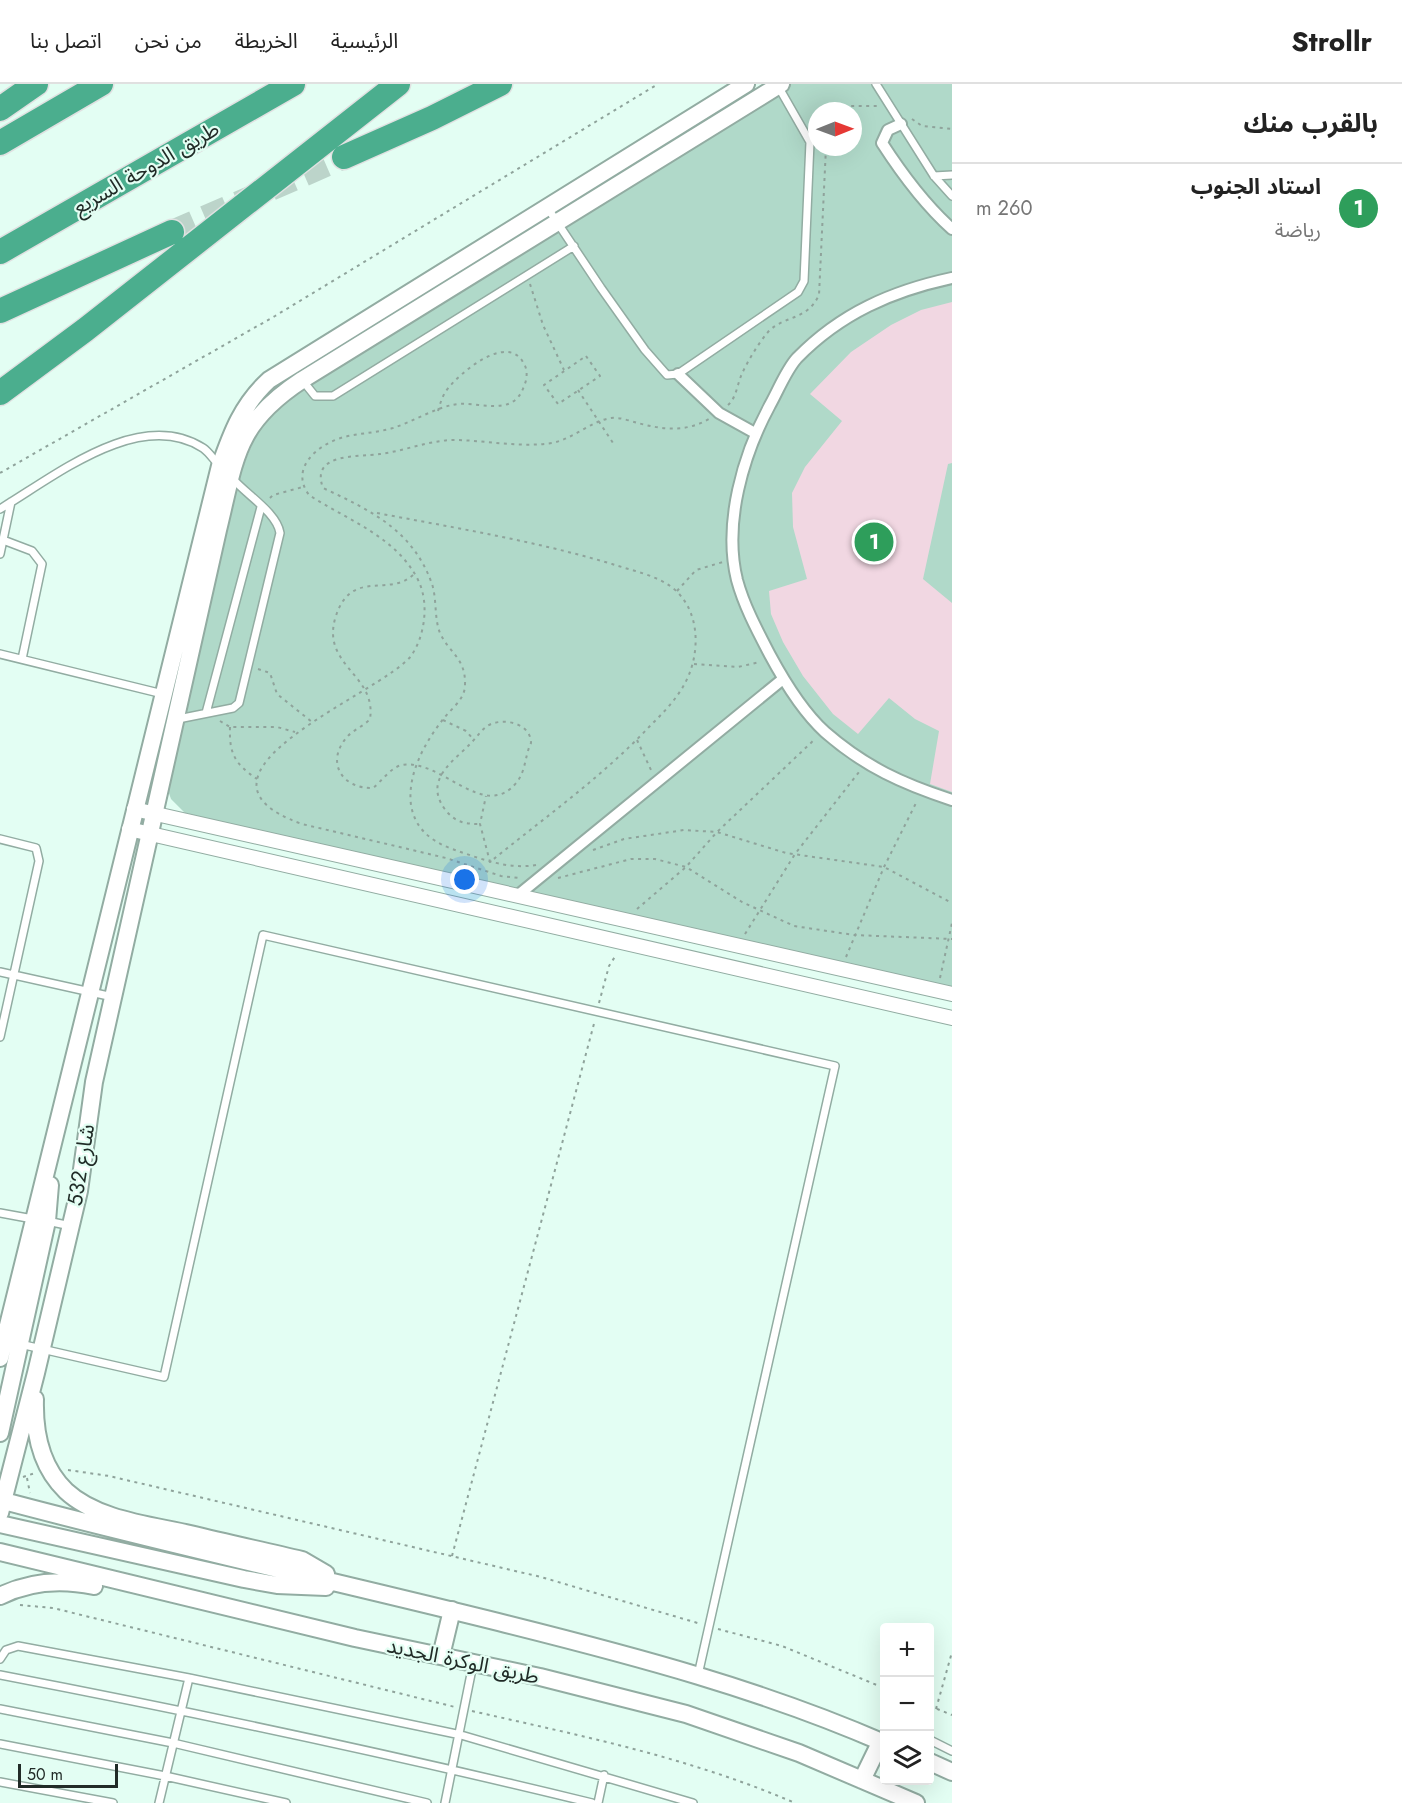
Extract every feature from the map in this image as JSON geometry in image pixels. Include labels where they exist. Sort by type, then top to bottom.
[{"type":"highway","points":[[0,109],[36,84]]},
{"type":"highway","points":[[0,143],[101,84]]},
{"type":"highway","name":"طريق الدوحة السريع","points":[[0,252],[292,84]]},
{"type":"highway","points":[[0,393],[85,330],[398,84]]},
{"type":"highway","points":[[344,157],[432,118],[500,84]]},
{"type":"highway","points":[[0,311],[172,232]]},
{"type":"street","points":[[226,472],[236,420],[245,404],[269,380],[746,84]]},
{"type":"street","points":[[226,472],[257,415],[274,399],[780,85]]},
{"type":"street","points":[[902,124],[888,130],[882,143],[898,169],[935,213],[952,229]]},
{"type":"street","points":[[952,278],[890,294],[839,323],[796,360],[755,433],[743,471],[733,530],[737,580],[772,660],[783,679],[824,731],[866,763],[901,784],[952,800]]},
{"type":"street","points":[[678,374],[719,413],[755,433]]},
{"type":"street","name":"شارع 532","points":[[36,1219],[54,1133],[91,992],[163,694],[226,472]]},
{"type":"street","name":"شارع 532","points":[[1,1505],[42,1349],[79,1191],[94,1082],[177,719],[226,472]]},
{"type":"street","points":[[517,896],[783,679]]},
{"type":"street","points":[[134,809],[952,994]]},
{"type":"street","points":[[129,829],[952,1018]]},
{"type":"street","points":[[0,1433],[20,1344],[50,1111],[67,1080]]},
{"type":"street","points":[[0,1330],[36,1219]]},
{"type":"street","points":[[0,1358],[36,1219]]},
{"type":"street","points":[[36,1373],[37,1438],[48,1466],[66,1491],[93,1507],[124,1519],[302,1560],[340,1583]]},
{"type":"street","name":"طريق الوكرة الجديد","points":[[1,1505],[452,1610],[698,1675],[813,1713],[880,1740]]},
{"type":"street","points":[[0,1524],[243,1579],[277,1584],[365,1589]]},
{"type":"street","name":"طريق الوكرة الجديد","points":[[0,1552],[686,1714],[800,1753],[862,1780],[898,1799],[916,1803]]},
{"type":"street","points":[[6,1593],[51,1581],[78,1583],[365,1650],[420,1652]]},
{"type":"street","points":[[441,1656],[452,1610]]},
{"type":"street","points":[[862,1780],[880,1747]]},
{"type":"street","points":[[934,1764],[952,1772]]},
{"type":"lane","points":[[876,84],[934,176],[952,196]]},
{"type":"lane","points":[[546,206],[645,350],[667,375],[678,374],[798,291],[804,281],[810,142],[780,85]]},
{"type":"lane","points":[[934,176],[952,175]]},
{"type":"lane","points":[[294,365],[315,396],[333,396],[574,246]]},
{"type":"lane","points":[[0,509],[122,440],[154,435],[178,438],[203,448],[261,507],[275,518],[280,533],[239,703],[233,708],[177,719]]},
{"type":"lane","points":[[0,554],[11,502]]},
{"type":"lane","points":[[206,713],[261,507]]},
{"type":"lane","points":[[3,540],[32,551],[42,564],[22,659]]},
{"type":"lane","points":[[0,654],[163,694]]},
{"type":"lane","points":[[0,838],[36,848],[39,861],[14,975],[2,1017],[0,1038]]},
{"type":"lane","points":[[20,1344],[164,1377],[263,935],[836,1066],[698,1675]]},
{"type":"lane","points":[[0,972],[113,997]]},
{"type":"lane","points":[[0,1213],[71,1226]]},
{"type":"lane","points":[[0,1659],[6,1650],[18,1646],[189,1678],[461,1735],[604,1775],[693,1803]]},
{"type":"lane","points":[[445,1803],[461,1735],[473,1663]]},
{"type":"lane","points":[[0,1675],[181,1710],[453,1769],[592,1803]]},
{"type":"lane","points":[[159,1803],[189,1678]]},
{"type":"lane","points":[[0,1709],[173,1743],[427,1803]]},
{"type":"lane","points":[[934,1742],[952,1750]]},
{"type":"lane","points":[[0,1744],[165,1776],[286,1803]]},
{"type":"lane","points":[[598,1803],[604,1775]]},
{"type":"lane","points":[[0,1782],[113,1803]]},
{"type":"path","points":[[0,473],[275,316],[658,84]]},
{"type":"path","points":[[559,862],[524,867],[490,862],[433,842],[422,830],[412,813],[410,795],[416,766],[443,720],[460,700],[466,688],[465,673],[459,657],[441,633],[433,587],[423,562],[400,535],[375,513],[354,500],[323,488],[319,477],[322,468],[333,459],[384,454],[431,442],[453,440],[529,446],[555,442],[600,422],[620,418],[671,429],[695,427],[719,413],[733,401],[742,374],[768,333],[800,316],[814,304],[819,295],[826,156]]},
{"type":"path","points":[[527,275],[543,325],[564,371]]},
{"type":"path","points":[[438,411],[442,398],[457,378],[483,358],[508,353],[517,356],[524,364],[527,375],[524,386],[520,395],[511,403],[499,407],[473,403],[451,405],[438,411],[378,433],[344,437],[321,447],[309,457],[302,469],[303,487],[320,502],[364,526],[404,560],[418,582],[425,605],[421,637],[410,656],[395,671],[295,732],[262,765],[257,778],[257,791],[265,803],[279,816],[371,842],[446,858],[501,876],[536,880],[564,878],[631,859],[655,859],[687,867],[758,909],[794,926],[854,934],[950,939]]},
{"type":"path","points":[[586,356],[600,376],[558,405],[544,384],[564,371],[586,356]]},
{"type":"path","points":[[578,390],[613,443]]},
{"type":"path","points":[[261,507],[273,495],[303,487]]},
{"type":"path","points":[[375,513],[548,545],[660,579],[677,591],[694,623],[697,644],[694,664],[684,687],[668,707],[637,740],[490,862]]},
{"type":"path","points":[[677,591],[696,570],[735,559]]},
{"type":"path","points":[[414,575],[405,583],[360,587],[344,599],[337,612],[332,629],[337,651],[367,690],[373,705],[370,719],[349,735],[339,749],[340,773],[348,783],[359,788],[374,788],[400,765],[416,766],[441,772],[473,793],[486,796],[507,791],[518,781],[523,771],[531,737],[520,726],[503,722],[484,728],[441,772],[438,793],[448,814],[466,824],[480,824]]},
{"type":"path","points":[[694,664],[738,667],[772,660]]},
{"type":"path","points":[[249,667],[270,673],[277,694],[312,722]]},
{"type":"path","points":[[206,713],[230,728],[277,727],[295,732]]},
{"type":"path","points":[[443,720],[466,731],[474,740]]},
{"type":"path","points":[[230,728],[230,747],[240,767],[257,778]]},
{"type":"path","points":[[630,922],[634,912],[687,867],[717,832],[824,731]]},
{"type":"path","points":[[637,740],[657,782]]},
{"type":"path","points":[[739,946],[758,909],[795,854],[866,763]]},
{"type":"path","points":[[842,970],[854,934],[922,791]]},
{"type":"path","points":[[486,796],[480,824],[490,862]]},
{"type":"path","points":[[587,852],[624,839],[684,830],[717,832],[795,854],[884,867],[952,903]]},
{"type":"path","points":[[937,991],[952,923]]},
{"type":"path","points":[[452,1557],[609,966],[624,942]]},
{"type":"path","points":[[10,1474],[27,1478],[48,1466],[109,1476],[540,1578],[782,1646],[880,1686]]},
{"type":"path","points":[[6,1593],[20,1605],[53,1608],[465,1710],[623,1745],[738,1779],[795,1803]]},
{"type":"path","points":[[952,1652],[936,1709],[952,1715]]},
{"type":"green space","points":[[786,84],[952,84],[952,991],[185,813],[171,799],[165,782],[240,474],[261,422],[315,378],[577,221],[767,100]]},
{"type":"building","points":[[952,302],[952,463],[948,464],[923,579],[952,603],[952,792],[930,784],[939,731],[915,719],[889,698],[858,734],[833,714],[803,676],[783,642],[771,614],[769,591],[807,579],[793,527],[792,493],[805,467],[842,421],[810,394],[851,352],[891,325],[921,310]]},
{"type":"tunnel","points":[[172,232],[344,157]]},
{"type":"place","name":"استاد الجنوب","points":[[874,542]]}]
